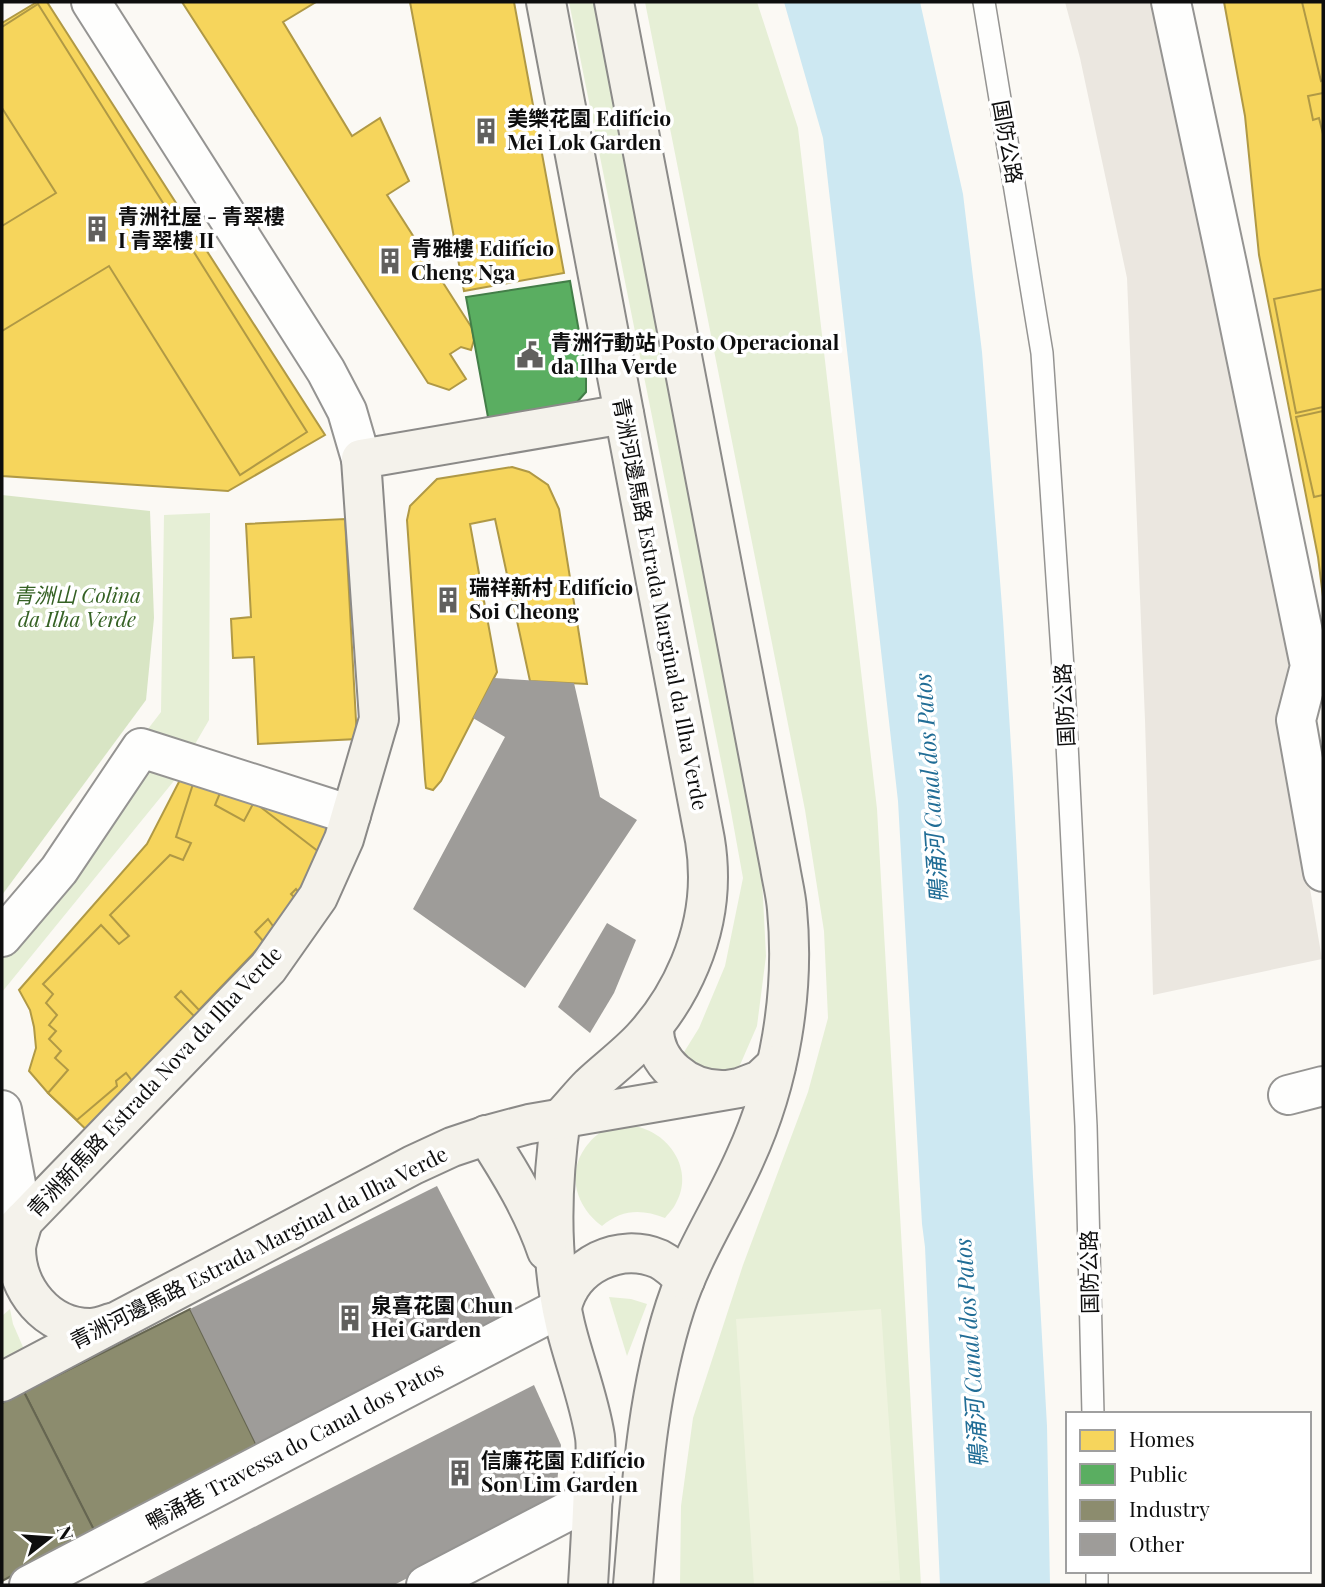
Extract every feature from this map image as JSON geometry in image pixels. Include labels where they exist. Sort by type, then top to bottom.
[{"type":"main road","name":"青洲河邊馬路 Estrada Marginal da Ilha Verde","points":[[546,2],[705,840],[708,879],[699,938],[676,994],[654,1027],[588,1088],[561,1118]]},
{"type":"main road","points":[[614,2],[787,908],[789,951],[787,994],[776,1065],[761,1118],[746,1158],[707,1231],[685,1280],[664,1346],[646,1438],[633,1585]]},
{"type":"main road","points":[[361,460],[624,414]]},
{"type":"main road","name":"青洲新馬路 Estrada Nova da Ilha Verde","points":[[12,1232],[268,968],[318,897],[344,839],[379,719],[361,460]]},
{"type":"main road","points":[[654,1027],[653,1037],[657,1048],[677,1074],[696,1085],[717,1091],[727,1090]]},
{"type":"main road","name":"青洲河邊馬路 Estrada Marginal da Ilha Verde","points":[[2,1382],[452,1147],[529,1124],[750,1085],[760,1080],[776,1065]]},
{"type":"main road","points":[[559,1294],[553,1240],[553,1199],[561,1118]]},
{"type":"main road","points":[[486,1135],[505,1164],[543,1240],[574,1360],[587,1399],[596,1440],[588,1585]]},
{"type":"main road","points":[[12,1232],[18,1270],[27,1293],[44,1311],[66,1323],[90,1328],[113,1323]]},
{"type":"main road","points":[[559,1294],[566,1294],[578,1276],[595,1262],[616,1254],[638,1254],[659,1259],[685,1280]]},
{"type":"street","name":"青洲新馬路 Estrada Nova da Ilha Verde","points":[[91,2],[326,372],[347,411],[361,460]]},
{"type":"street","points":[[1171,2],[1310,666],[1296,720],[1323,872]]},
{"type":"street","points":[[2,937],[59,870],[141,748],[351,815]]},
{"type":"street","points":[[2,1110],[12,1232]]},
{"type":"street","name":"鴨涌巷 Travessa do Canal dos Patos","points":[[29,1585],[559,1294]]},
{"type":"street","points":[[426,1585],[593,1498]]},
{"type":"lane","name":"国防公路","points":[[984,2],[1042,353],[1064,683],[1086,1126],[1093,1412]]},
{"type":"green space","points":[[569,2],[594,2],[761,859],[766,956],[757,1026],[740,1065],[712,1077],[681,1057],[699,1028],[725,966],[743,878]]},
{"type":"green space","points":[[645,2],[757,2],[798,128],[877,809],[921,1585],[680,1585],[681,1506],[693,1418],[743,1265],[808,1092],[828,1018],[824,931],[805,810]]},
{"type":"green space","name":"青洲山 Colina da Ilha Verde","points":[[2,495],[150,511],[154,618],[146,700],[2,895]]},
{"type":"green space","points":[[210,513],[209,720],[173,782],[2,992],[2,920],[161,712],[164,515]]},
{"type":"green space","points":[[633,1126],[646,1129],[668,1144],[680,1166],[681,1192],[665,1218],[632,1212],[617,1216],[602,1226],[586,1210],[577,1190],[575,1180],[579,1158],[600,1133],[612,1128]]},
{"type":"green space","points":[[609,1297],[647,1304],[627,1356]]},
{"type":"green space","points":[[10,1309],[13,1324],[26,1354],[2,1368],[2,1316]]},
{"type":"green space","points":[[881,1309],[900,1580],[822,1585],[754,1585],[736,1319]]},
{"type":"shaded area","points":[[1065,2],[1155,2],[1297,663],[1281,719],[1322,959],[1153,995],[1127,278],[1080,58]]},
{"type":"water","name":"鴨涌河 Canal dos Patos","points":[[784,2],[920,2],[963,194],[982,352],[1013,778],[1047,1426],[1050,1585],[940,1585],[925,1247],[898,801],[823,138]]},
{"type":"building: Homes","name":"青洲社屋 - 青翠樓 I 青翠樓 II","points":[[37,2],[47,2],[325,435],[228,491],[2,476],[2,23]]},
{"type":"building: Homes","name":"青雅樓 Edifício Cheng Nga","points":[[182,2],[316,2],[283,22],[352,136],[380,118],[409,181],[387,195],[472,328],[474,340],[471,350],[461,347],[450,354],[466,379],[449,390],[428,383]]},
{"type":"building: Homes","name":"美樂花園 Edifício Mei Lok Garden","points":[[410,2],[514,2],[564,273],[464,291]]},
{"type":"building: Homes","points":[[1224,2],[1323,2],[1323,597],[1318,557],[1259,255],[1245,116]]},
{"type":"building: Homes","points":[[1302,2],[1323,2],[1321,81]]},
{"type":"building: Homes","points":[[38,4],[307,432],[240,475],[109,266],[2,331],[2,226],[56,193],[2,108],[2,27]]},
{"type":"building: Homes","points":[[1323,93],[1323,134],[1319,118],[1313,120],[1308,96]]},
{"type":"building: Homes","points":[[1323,289],[1323,407],[1296,413],[1274,299]]},
{"type":"building: Homes","points":[[1323,411],[1323,495],[1314,497],[1296,417]]},
{"type":"building: Homes","name":"瑞祥新村 Edifício Soi Cheong","points":[[512,467],[529,472],[548,485],[559,509],[587,684],[530,681],[495,519],[470,524],[497,672],[441,781],[433,790],[426,788],[425,779],[407,520],[410,506],[437,479]]},
{"type":"building: Homes","points":[[345,519],[357,739],[258,744],[254,657],[233,658],[231,619],[251,617],[246,524]]},
{"type":"building: Homes","points":[[182,776],[338,830],[270,949],[95,1138],[29,1071],[36,1048],[34,1027],[30,1010],[19,990],[147,844]]},
{"type":"building: Homes","points":[[193,784],[220,793],[215,805],[244,821],[254,802],[319,852],[310,868],[319,880],[303,897],[296,889],[291,894],[300,903],[275,929],[268,919],[255,932],[264,942],[199,1010],[181,991],[175,997],[196,1018],[133,1082],[126,1073],[116,1081],[117,1086],[77,1120],[48,1093],[68,1070],[55,1058],[61,1051],[49,1039],[56,1031],[49,1025],[57,1015],[46,1003],[53,994],[43,984],[101,925],[119,944],[129,936],[110,915],[170,855],[183,860],[191,843],[176,837]]},
{"type":"building: Public","name":"青洲行動站 Posto Operacional da Ilha Verde","points":[[570,281],[586,371],[586,392],[568,412],[490,428],[466,297]]},
{"type":"building: Industry","points":[[190,1309],[259,1450],[95,1532],[24,1392]]},
{"type":"building: Industry","points":[[24,1392],[95,1532],[2,1581],[2,1403]]},
{"type":"building: Other","points":[[494,678],[574,683],[600,797],[637,820],[525,988],[413,909],[505,737],[473,718]]},
{"type":"building: Other","points":[[607,923],[636,940],[614,993],[590,1033],[558,1007]]},
{"type":"building: Other","name":"泉喜花園 Chun Hei Garden","points":[[437,1186],[510,1327],[259,1450],[190,1309]]},
{"type":"building: Other","name":"信廉花園 Edifício Son Lim Garden","points":[[534,1385],[561,1445],[555,1502],[394,1585],[140,1585]]},
{"type":"place","name":"美樂花園 Edifício Mei Lok Garden","points":[[486,131]]},
{"type":"place","name":"青洲社屋 - 青翠樓 I 青翠樓 II","points":[[97,229]]},
{"type":"place","name":"青雅樓 Edifício Cheng Nga","points":[[390,261]]},
{"type":"place","name":"青洲行動站 Posto Operacional da Ilha Verde","points":[[530,355]]},
{"type":"place","name":"瑞祥新村 Edifício Soi Cheong","points":[[448,600]]},
{"type":"place","name":"泉喜花園 Chun Hei Garden","points":[[350,1318]]},
{"type":"place","name":"信廉花園 Edifício Son Lim Garden","points":[[460,1473]]}]
